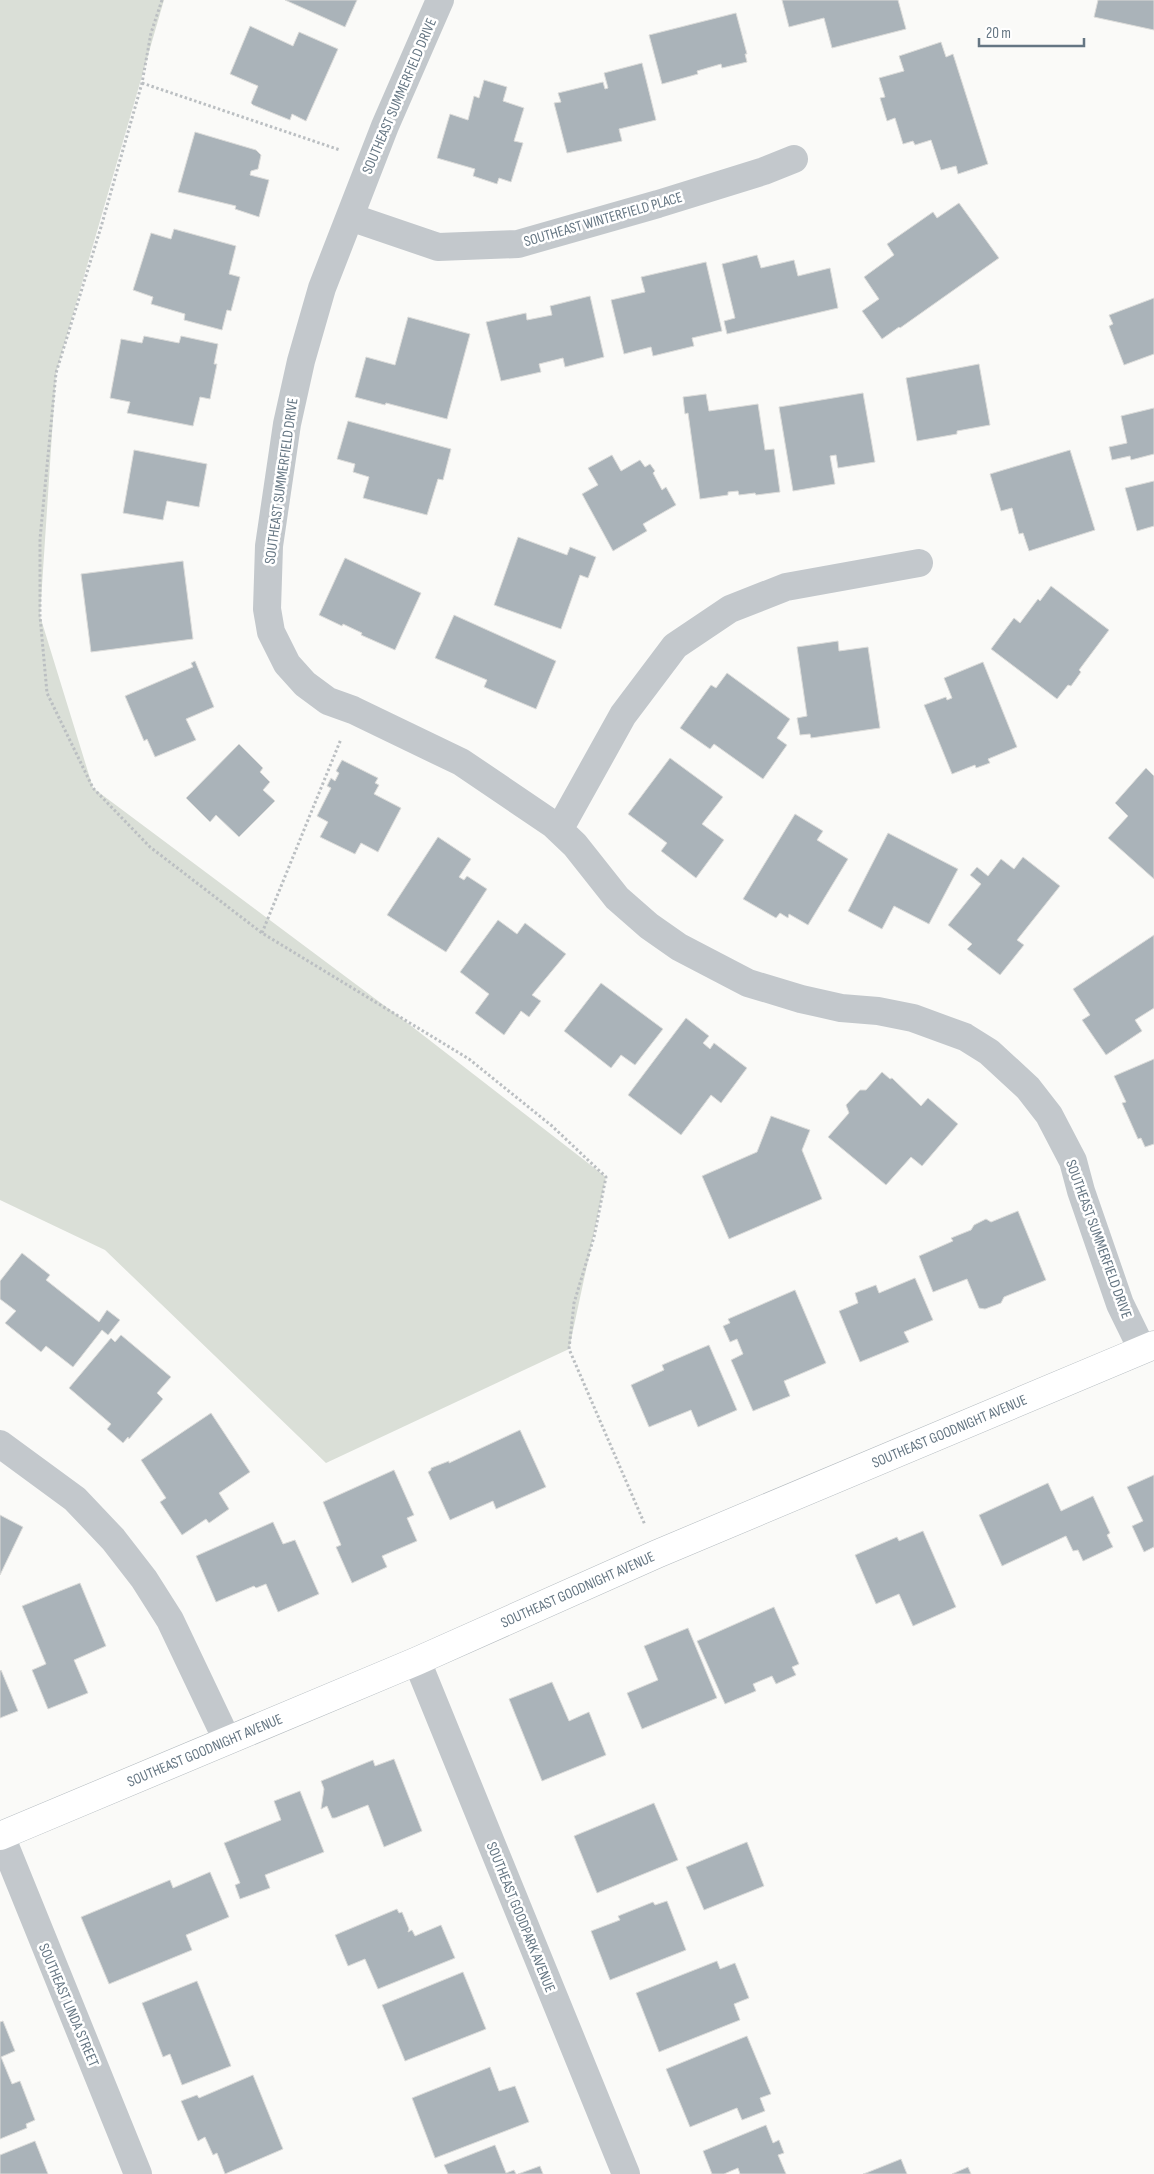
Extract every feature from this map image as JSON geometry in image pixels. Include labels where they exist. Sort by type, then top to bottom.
[{"type":"street","name":"SOUTHEAST SUMMERFIELD DRIVE","points":[[440,0],[371,161],[322,288],[301,361],[287,424],[269,546],[266,609],[271,632],[287,664],[305,684],[328,701],[353,710],[461,762],[559,830],[575,845],[617,898],[649,926],[679,947],[748,983],[801,999],[841,1008],[878,1011],[913,1018],[965,1037],[989,1052],[1028,1088],[1049,1115],[1069,1154],[1120,1304],[1148,1347]]},
{"type":"street","name":"SOUTHEAST WINTERFIELD PLACE","points":[[350,217],[438,247],[518,244],[658,204],[764,171],[794,159]]},
{"type":"street","points":[[559,830],[623,715],[675,646],[730,609],[786,587],[919,563]]},
{"type":"street","name":"SOUTHEAST GOODNIGHT AVENUE","points":[[1,1836],[417,1661],[657,1554],[1148,1347]]},
{"type":"street","points":[[0,1444],[75,1499],[113,1539],[144,1578],[170,1620],[227,1740]]},
{"type":"street","name":"SOUTHEAST GOODPARK AVENUE","points":[[417,1661],[626,2174]]},
{"type":"street","name":"SOUTHEAST LINDA STREET","points":[[1,1836],[138,2174]]},
{"type":"path","points":[[162,0],[151,33],[142,83],[101,227],[56,373],[40,538],[40,616],[47,693],[93,788],[150,847],[262,933],[468,1058],[552,1126],[606,1177],[594,1237],[574,1303],[569,1349],[657,1554]]},
{"type":"path","points":[[142,83],[371,161]]},
{"type":"path","points":[[262,933],[353,710]]},
{"type":"shaded area","points":[[0,0],[164,0],[56,373],[40,616],[93,788],[401,1018],[606,1177],[569,1349],[326,1463],[105,1250],[0,1200]]},
{"type":"building","points":[[285,0],[357,0],[345,27]]},
{"type":"building","points":[[782,0],[898,0],[906,29],[832,48],[824,18],[789,27]]},
{"type":"building","points":[[1098,0],[1154,0],[1154,30],[1094,17]]},
{"type":"building","points":[[736,13],[747,54],[745,54],[747,62],[722,68],[721,64],[697,71],[698,74],[662,84],[649,35]]},
{"type":"building","points":[[250,26],[293,46],[299,32],[338,49],[306,121],[292,114],[290,120],[253,105],[251,103],[258,86],[230,74]]},
{"type":"building","points":[[941,42],[946,57],[953,54],[988,164],[958,174],[956,166],[941,170],[931,140],[915,145],[913,141],[903,144],[895,118],[887,121],[880,98],[885,97],[879,78],[904,71],[899,56]]},
{"type":"building","points":[[642,63],[656,120],[619,129],[622,141],[567,153],[554,103],[561,102],[558,93],[603,82],[605,89],[608,88],[604,73]]},
{"type":"building","points":[[484,80],[507,87],[503,101],[524,108],[514,141],[523,143],[511,182],[499,178],[497,184],[473,176],[475,169],[437,158],[450,114],[468,120],[474,96],[479,98]]},
{"type":"building","points":[[195,132],[256,150],[261,155],[258,169],[251,171],[250,175],[269,180],[259,217],[235,209],[236,206],[178,192]]},
{"type":"building","points":[[959,203],[999,258],[882,339],[862,311],[879,299],[864,277],[894,255],[887,244],[933,212],[937,218]]},
{"type":"building","points":[[174,229],[236,246],[229,274],[240,277],[231,311],[227,310],[222,330],[184,320],[185,314],[151,304],[153,297],[133,290],[151,233],[171,239]]},
{"type":"building","points":[[757,255],[761,268],[794,260],[798,276],[830,268],[838,308],[727,334],[724,321],[735,318],[722,264]]},
{"type":"building","points":[[706,262],[722,331],[692,338],[694,346],[653,356],[651,347],[624,354],[611,300],[645,292],[641,277]]},
{"type":"building","points":[[590,296],[604,357],[565,367],[563,358],[539,364],[541,372],[501,381],[486,322],[526,313],[527,320],[552,315],[550,306]]},
{"type":"building","points":[[1154,298],[1154,354],[1124,365],[1109,326],[1113,324],[1109,315]]},
{"type":"building","points":[[408,317],[470,334],[447,419],[355,397],[366,357],[395,365]]},
{"type":"building","points":[[144,336],[179,343],[181,336],[218,344],[214,364],[217,364],[210,399],[200,397],[193,426],[127,413],[130,402],[110,398],[121,339],[142,343]]},
{"type":"building","points":[[979,364],[990,425],[957,431],[957,434],[917,441],[906,378]]},
{"type":"building","points":[[863,393],[875,462],[838,468],[836,455],[830,456],[835,484],[793,491],[779,407]]},
{"type":"building","points":[[706,394],[709,411],[758,404],[765,450],[774,449],[780,492],[739,495],[738,491],[728,492],[728,495],[700,499],[688,413],[685,414],[683,397]]},
{"type":"building","points":[[1154,408],[1154,454],[1131,460],[1130,456],[1112,460],[1109,447],[1127,443],[1121,416]]},
{"type":"building","points":[[348,421],[451,449],[443,480],[438,479],[427,515],[363,498],[369,477],[353,472],[355,464],[337,459]]},
{"type":"building","points":[[134,450],[207,464],[199,507],[167,501],[163,520],[123,513]]},
{"type":"building","points":[[1070,450],[1095,530],[1029,551],[1023,533],[1019,534],[1012,508],[1001,511],[990,474]]},
{"type":"building","points":[[612,455],[621,471],[640,460],[645,467],[650,464],[655,471],[653,473],[662,490],[666,487],[676,505],[643,524],[647,531],[613,551],[582,494],[598,485],[588,468]]},
{"type":"building","points":[[1154,481],[1154,526],[1137,531],[1125,488]]},
{"type":"building","points":[[518,537],[567,555],[570,547],[596,557],[588,578],[580,575],[561,629],[494,605]]},
{"type":"building","points":[[345,558],[421,593],[395,650],[361,635],[362,633],[343,624],[342,626],[319,615]]},
{"type":"building","points":[[183,561],[193,639],[91,652],[81,574]]},
{"type":"building","points":[[1051,586],[1109,630],[1079,670],[1081,672],[1071,686],[1068,685],[1057,699],[991,649],[1014,618],[1020,623],[1038,599],[1040,601]]},
{"type":"building","points":[[454,615],[556,661],[536,709],[484,687],[487,680],[435,658]]},
{"type":"building","points":[[838,641],[839,651],[868,647],[880,728],[811,738],[810,734],[800,735],[797,718],[807,716],[797,647]]},
{"type":"building","points":[[195,661],[214,707],[186,719],[196,740],[155,757],[147,739],[144,741],[125,696],[193,667],[191,663]]},
{"type":"building","points":[[983,662],[1017,747],[988,759],[990,763],[976,768],[975,765],[952,774],[924,705],[946,697],[947,700],[952,698],[944,678]]},
{"type":"building","points":[[727,673],[790,719],[777,738],[787,745],[763,779],[714,744],[710,749],[680,728],[711,685],[716,688]]},
{"type":"building","points":[[239,744],[263,768],[260,772],[270,782],[263,790],[275,801],[239,837],[216,815],[210,822],[186,798]]},
{"type":"building","points":[[670,758],[723,797],[702,824],[724,840],[696,878],[661,851],[667,843],[628,814]]},
{"type":"building","points":[[342,760],[378,778],[375,783],[379,785],[374,794],[401,808],[378,852],[361,843],[355,854],[320,837],[328,822],[317,816],[331,788],[327,786],[331,778],[335,781],[339,773],[336,771]]},
{"type":"building","points":[[1146,768],[1154,776],[1154,879],[1108,838],[1128,816],[1115,803]]},
{"type":"building","points":[[795,814],[823,831],[817,840],[848,859],[808,925],[789,914],[788,918],[780,913],[776,918],[743,899]]},
{"type":"building","points":[[888,833],[958,869],[929,924],[894,906],[882,929],[848,911]]},
{"type":"building","points":[[438,837],[471,859],[459,877],[464,880],[467,876],[487,889],[446,952],[387,915]]},
{"type":"building","points":[[1023,857],[1060,886],[1017,940],[1024,945],[1000,975],[967,949],[972,944],[948,925],[981,884],[970,875],[977,867],[988,876],[1001,859],[1014,869]]},
{"type":"building","points":[[498,920],[517,934],[525,923],[566,954],[532,995],[541,1001],[529,1017],[521,1011],[504,1035],[475,1013],[489,994],[460,972]]},
{"type":"building","points":[[1154,935],[1154,1008],[1135,1020],[1142,1031],[1106,1055],[1082,1020],[1090,1015],[1073,989]]},
{"type":"building","points":[[601,983],[663,1029],[635,1065],[621,1055],[611,1068],[564,1031]]},
{"type":"building","points":[[686,1018],[709,1036],[703,1043],[710,1049],[714,1043],[747,1068],[721,1103],[711,1095],[681,1135],[628,1095]]},
{"type":"building","points":[[1154,1059],[1154,1144],[1145,1147],[1141,1138],[1138,1139],[1122,1103],[1126,1102],[1114,1076]]},
{"type":"building","points":[[882,1072],[890,1079],[892,1078],[921,1106],[928,1098],[958,1124],[922,1166],[911,1157],[886,1185],[828,1137],[849,1113],[846,1105],[860,1090],[866,1090]]},
{"type":"building","points":[[771,1116],[810,1130],[802,1150],[822,1199],[729,1239],[702,1176],[757,1152]]},
{"type":"building","points":[[1018,1211],[1046,1280],[1004,1297],[1001,1303],[985,1309],[979,1308],[967,1279],[933,1292],[919,1256],[953,1241],[951,1238],[971,1230],[974,1225],[986,1219],[991,1222]]},
{"type":"building","points":[[22,1253],[50,1275],[46,1280],[99,1322],[107,1310],[120,1320],[108,1335],[102,1330],[73,1367],[46,1346],[41,1352],[5,1323],[16,1311],[0,1299],[0,1281]]},
{"type":"building","points":[[915,1278],[933,1320],[904,1332],[909,1342],[860,1362],[839,1311],[858,1303],[855,1293],[876,1285],[879,1293]]},
{"type":"building","points":[[795,1290],[826,1363],[784,1381],[790,1396],[753,1411],[731,1360],[743,1354],[737,1339],[730,1342],[723,1326],[730,1323],[728,1319]]},
{"type":"building","points":[[121,1335],[171,1377],[157,1393],[163,1399],[129,1439],[128,1437],[123,1443],[107,1429],[111,1424],[69,1388],[111,1338],[115,1342]]},
{"type":"building","points":[[709,1345],[737,1410],[698,1427],[691,1410],[649,1427],[631,1385],[664,1370],[662,1365]]},
{"type":"building","points":[[211,1413],[250,1472],[219,1493],[229,1509],[209,1523],[206,1519],[182,1535],[160,1502],[166,1498],[141,1460]]},
{"type":"building","points":[[520,1430],[546,1487],[496,1509],[493,1501],[450,1520],[428,1472],[431,1468],[449,1461],[449,1463]]},
{"type":"building","points":[[394,1470],[414,1515],[407,1518],[417,1541],[382,1556],[387,1567],[352,1583],[336,1547],[341,1545],[323,1502]]},
{"type":"building","points":[[1154,1475],[1154,1547],[1144,1552],[1132,1526],[1143,1521],[1127,1487]]},
{"type":"building","points":[[1048,1483],[1061,1511],[1093,1496],[1110,1533],[1107,1535],[1113,1547],[1083,1561],[1078,1550],[1073,1551],[1066,1536],[1002,1566],[979,1515]]},
{"type":"building","points":[[0,1515],[23,1527],[0,1575]]},
{"type":"building","points":[[273,1522],[283,1544],[295,1540],[319,1594],[278,1612],[266,1584],[256,1588],[254,1586],[216,1602],[196,1556]]},
{"type":"building","points":[[923,1531],[956,1607],[913,1626],[899,1594],[876,1604],[855,1555],[897,1537],[899,1541]]},
{"type":"building","points":[[80,1583],[106,1646],[74,1660],[88,1693],[48,1709],[32,1670],[46,1664],[22,1606]]},
{"type":"building","points":[[774,1607],[799,1664],[792,1667],[796,1675],[776,1684],[772,1676],[753,1684],[756,1691],[725,1704],[697,1641]]},
{"type":"building","points":[[688,1628],[717,1698],[642,1729],[627,1693],[658,1680],[644,1646]]},
{"type":"building","points":[[0,1671],[18,1711],[0,1718]]},
{"type":"building","points":[[552,1682],[569,1721],[589,1712],[606,1755],[542,1781],[509,1699]]},
{"type":"building","points":[[394,1759],[422,1831],[384,1847],[368,1805],[335,1818],[332,1818],[327,1806],[321,1809],[324,1789],[321,1781],[373,1760],[375,1766]]},
{"type":"building","points":[[300,1791],[324,1852],[265,1875],[270,1888],[240,1899],[235,1885],[240,1883],[224,1843],[281,1820],[274,1801]]},
{"type":"building","points":[[654,1803],[678,1860],[597,1893],[574,1836]]},
{"type":"building","points":[[747,1842],[764,1886],[704,1910],[686,1867]]},
{"type":"building","points":[[210,1872],[229,1917],[186,1935],[192,1950],[109,1984],[81,1917],[170,1880],[173,1888]]},
{"type":"building","points":[[667,1901],[686,1950],[610,1980],[591,1931],[620,1920],[618,1916],[653,1902],[655,1905]]},
{"type":"building","points":[[397,1909],[399,1913],[402,1912],[409,1929],[408,1932],[412,1930],[415,1936],[441,1925],[455,1958],[378,1989],[365,1959],[348,1966],[335,1935]]},
{"type":"building","points":[[717,1961],[720,1969],[735,1963],[749,1998],[734,2004],[740,2020],[659,2052],[636,1993]]},
{"type":"building","points":[[463,1972],[486,2029],[405,2061],[382,2005]]},
{"type":"building","points":[[197,1981],[231,2066],[182,2085],[170,2054],[163,2057],[142,2003]]},
{"type":"building","points":[[3,2021],[15,2051],[1,2057],[12,2084],[20,2081],[35,2120],[26,2124],[27,2128],[0,2139],[0,2022]]},
{"type":"building","points":[[747,2036],[771,2094],[760,2098],[765,2111],[742,2120],[737,2108],[690,2127],[666,2069]]},
{"type":"building","points":[[490,2067],[499,2091],[515,2086],[529,2122],[435,2158],[412,2098]]},
{"type":"building","points":[[253,2075],[283,2149],[225,2174],[217,2153],[213,2155],[205,2137],[198,2141],[181,2101],[197,2095],[199,2098]]},
{"type":"building","points":[[766,2125],[773,2143],[779,2140],[784,2153],[778,2155],[786,2174],[740,2174],[738,2168],[724,2174],[712,2174],[703,2151]]},
{"type":"building","points":[[35,2141],[48,2174],[0,2174],[0,2155]]},
{"type":"building","points":[[495,2145],[506,2173],[514,2170],[516,2174],[448,2174],[444,2165]]},
{"type":"building","points":[[901,2159],[907,2174],[863,2174],[866,2173]]},
{"type":"building","points":[[540,2166],[543,2174],[518,2174]]},
{"type":"building","points":[[968,2167],[971,2174],[952,2174]]}]
